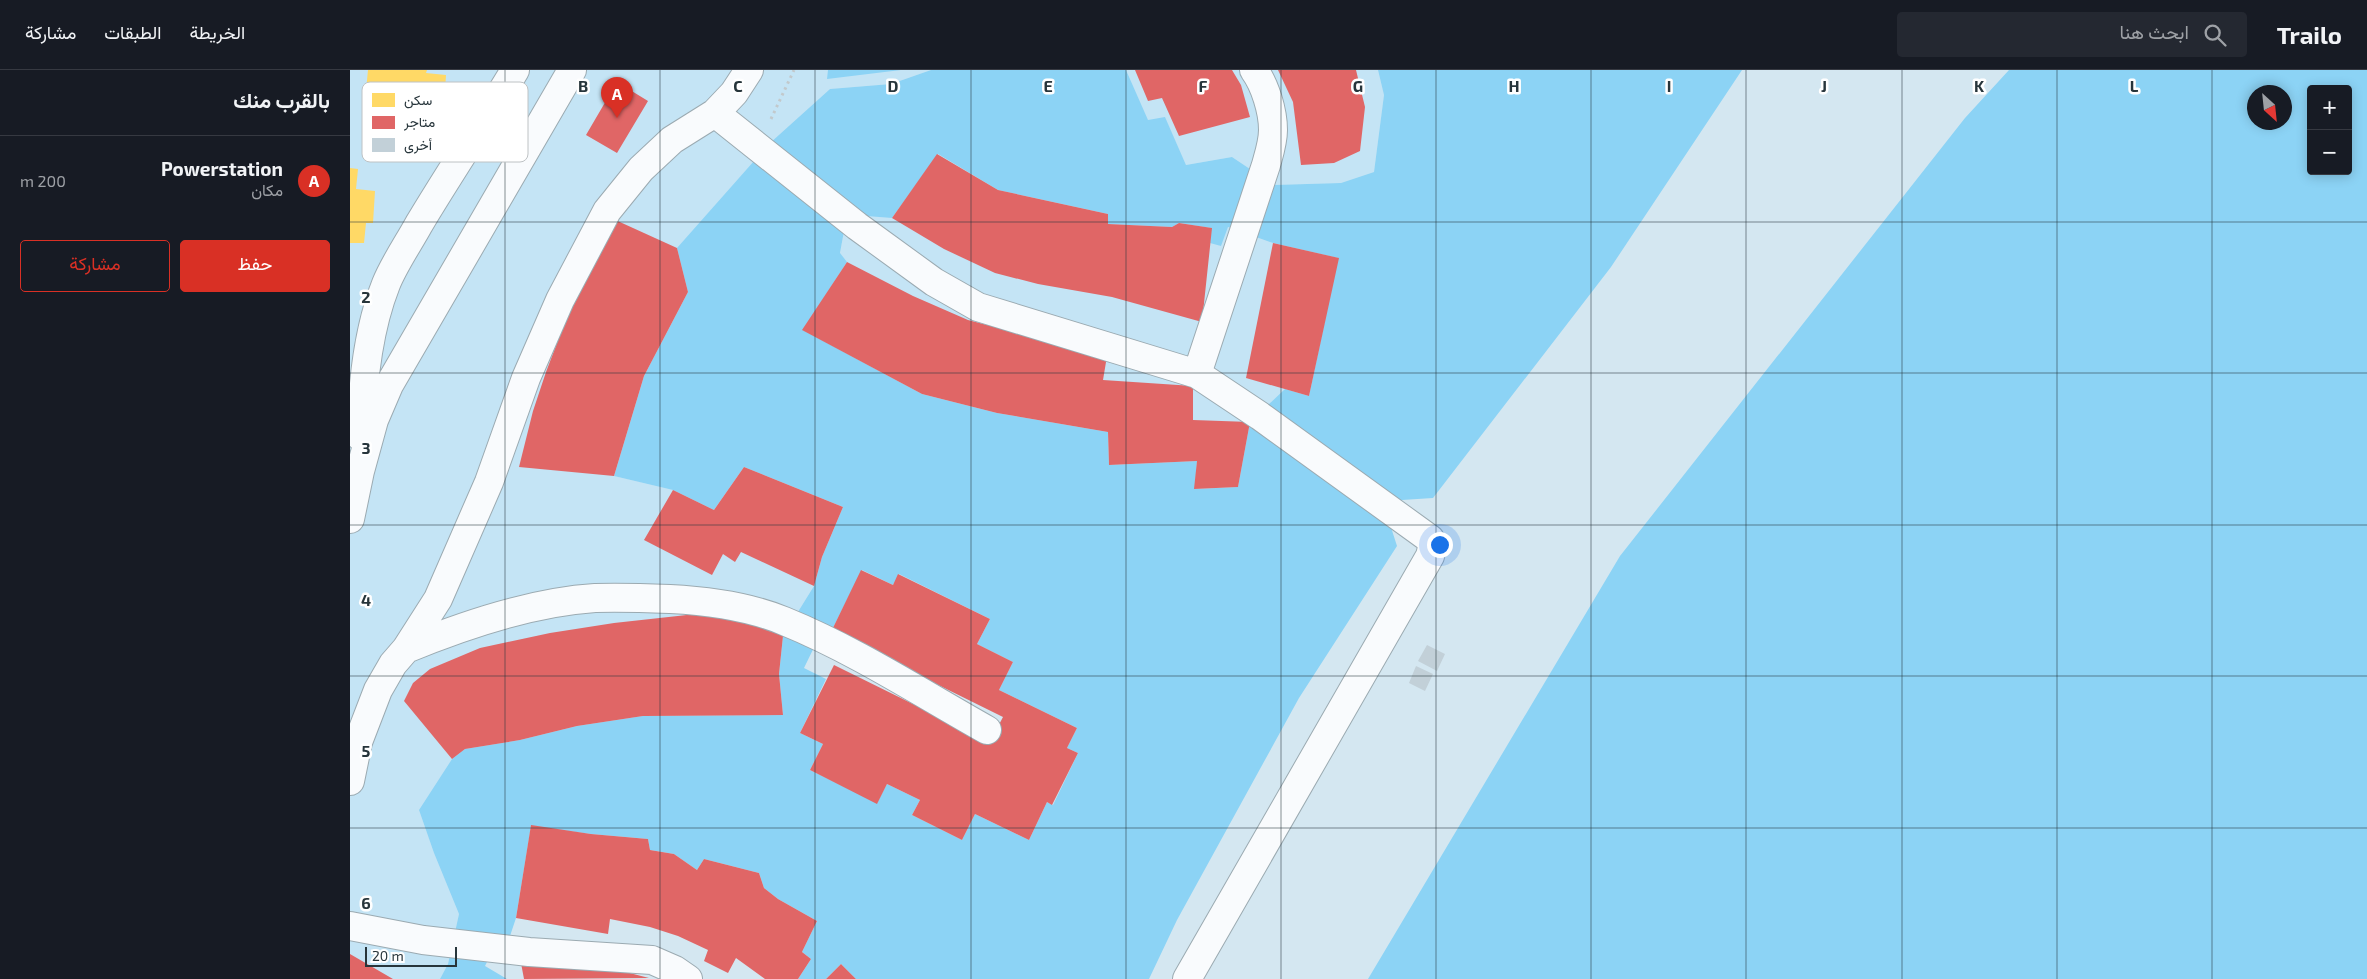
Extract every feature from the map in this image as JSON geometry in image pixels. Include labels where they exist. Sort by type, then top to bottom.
[{"type":"street","points":[[508,82],[516,70]]},
{"type":"street","points":[[350,781],[358,742],[367,715],[393,664],[406,649],[438,599],[489,482],[526,378],[560,300],[607,211],[641,169],[672,140],[715,113],[734,93],[749,70]]},
{"type":"street","points":[[1197,374],[1266,165],[1273,130],[1267,98],[1254,70]]},
{"type":"street","points":[[528,147],[571,74]]},
{"type":"street","points":[[715,113],[759,146],[857,226],[934,282],[978,307],[1197,374],[1260,416],[1430,539],[1432,548],[1430,556],[1187,979]]},
{"type":"street","points":[[360,471],[363,391],[376,314],[387,283],[436,195],[457,162]]},
{"type":"street","points":[[350,519],[360,471],[374,420],[389,385],[520,162]]},
{"type":"street","points":[[350,438],[360,471]]},
{"type":"street","points":[[406,649],[483,620],[594,598],[718,602],[784,621],[844,650],[987,730]]},
{"type":"street","points":[[350,926],[423,940],[529,952],[652,960],[675,970],[688,979]]},
{"type":"path","points":[[759,146],[794,70]]},
{"type":"shaded area","points":[[350,70],[931,70],[891,84],[830,89],[770,143],[754,162],[644,376],[614,476],[673,490],[714,510],[744,467],[843,507],[822,557],[814,586],[783,636],[779,674],[783,715],[714,717],[452,759],[419,810],[459,914],[448,964],[440,979],[350,979]]},
{"type":"shaded area","points":[[1126,70],[1378,70],[1384,95],[1374,172],[1341,183],[1274,185],[1232,157],[1186,165],[1165,118],[1148,121]]},
{"type":"shaded area","points":[[937,154],[964,170],[1027,197],[1108,214],[1108,223],[1179,223],[1212,228],[1220,246],[1227,227],[1273,243],[1339,258],[1309,396],[1251,422],[1238,487],[1194,489],[1196,461],[1109,465],[1108,432],[997,413],[922,394],[802,330],[847,262],[840,254],[844,231],[853,215],[893,218]]},
{"type":"water","points":[[828,70],[901,70],[827,79]]},
{"type":"water","points":[[931,70],[1126,70],[1148,120],[1165,117],[1186,165],[1232,157],[1274,185],[1341,183],[1374,172],[1384,95],[1378,70],[1742,70],[1611,267],[1433,498],[1402,500],[1388,518],[1397,546],[1299,698],[1177,920],[1149,979],[856,979],[841,964],[826,979],[798,979],[811,959],[802,952],[817,921],[778,899],[764,888],[759,873],[704,859],[697,870],[674,854],[650,850],[648,839],[531,826],[516,918],[509,939],[500,936],[485,966],[507,979],[440,979],[448,964],[459,914],[419,810],[452,759],[465,749],[520,740],[577,726],[643,716],[783,715],[779,674],[783,636],[814,586],[822,557],[843,507],[744,467],[714,510],[673,490],[614,476],[644,376],[688,292],[677,248],[770,143],[830,89],[891,84]],"holes":[[[938,154],[998,190],[1108,214],[1108,224],[1172,227],[1179,223],[1211,228],[1210,243],[1221,246],[1228,227],[1273,243],[1338,258],[1309,396],[1285,389],[1250,422],[1238,487],[1195,489],[1197,461],[1109,465],[1108,432],[997,413],[922,394],[803,330],[847,262],[840,253],[844,231],[853,215],[892,218]],[[862,570],[893,585],[899,574],[990,619],[977,644],[1013,662],[999,690],[1077,728],[1067,748],[1078,753],[1053,805],[1047,802],[1029,840],[975,814],[962,840],[912,815],[920,800],[887,784],[877,803],[810,770],[823,744],[800,733],[826,679],[804,668],[823,629],[831,632]]]},
{"type":"water","points":[[2009,70],[2367,70],[2367,979],[1368,979],[1620,556],[1965,118]]},
{"type":"building: سكن","points":[[368,70],[427,70],[426,73],[446,75],[446,82],[367,82]]},
{"type":"building: سكن","points":[[350,168],[358,169],[356,189],[375,191],[373,223],[366,223],[364,243],[350,243]]},
{"type":"building: متاجر","points":[[1135,70],[1232,70],[1241,85],[1250,117],[1179,136],[1162,98],[1148,101]]},
{"type":"building: متاجر","points":[[1278,70],[1356,70],[1365,107],[1360,151],[1334,163],[1301,165],[1293,102]]},
{"type":"building: متاجر","points":[[617,82],[648,101],[617,153],[586,135]]},
{"type":"building: متاجر","points":[[937,154],[998,190],[1108,214],[1108,224],[1172,227],[1179,223],[1212,228],[1202,322],[1112,297],[1038,284],[995,273],[944,249],[892,218]]},
{"type":"building: متاجر","points":[[611,218],[677,248],[688,292],[644,376],[614,476],[519,467],[533,411],[546,372],[565,322]]},
{"type":"building: متاجر","points":[[1273,243],[1339,258],[1309,396],[1246,378]]},
{"type":"building: متاجر","points":[[847,262],[913,296],[968,320],[1107,356],[1103,380],[1193,386],[1193,420],[1250,422],[1238,487],[1194,489],[1197,461],[1109,465],[1108,432],[997,413],[922,394],[802,330]]},
{"type":"building: متاجر","points":[[744,467],[843,507],[822,557],[814,586],[741,552],[735,562],[723,554],[712,575],[644,540],[673,490],[714,510]]},
{"type":"building: متاجر","points":[[861,570],[893,585],[898,574],[990,619],[977,644],[1013,662],[999,690],[1077,728],[1067,748],[1078,753],[1052,805],[1047,802],[1029,840],[975,814],[962,840],[912,815],[920,800],[887,784],[877,804],[810,770],[823,744],[800,733],[834,665],[990,742],[1003,717],[831,632]]},
{"type":"building: متاجر","points":[[705,613],[758,624],[783,636],[779,674],[783,715],[643,716],[577,726],[520,740],[465,749],[452,759],[404,701],[413,683],[430,669],[480,648],[550,633],[614,623]]},
{"type":"building: متاجر","points":[[531,825],[591,834],[648,839],[650,850],[674,854],[697,870],[704,859],[759,873],[764,888],[778,899],[817,921],[802,952],[811,959],[798,979],[765,979],[736,958],[728,973],[704,961],[708,950],[678,936],[650,927],[610,919],[608,934],[516,918]]},
{"type":"building: متاجر","points":[[350,954],[393,979],[350,979]]},
{"type":"building: متاجر","points":[[521,963],[614,969],[649,978],[524,979]]},
{"type":"building: متاجر","points":[[841,964],[856,979],[826,979]]},
{"type":"building: أخرى","points":[[1427,645],[1445,654],[1437,671],[1418,661]]},
{"type":"building: أخرى","points":[[1416,666],[1433,674],[1425,691],[1409,683]]},
{"type":"place","name":"Powerstation","points":[[617,118]]}]
